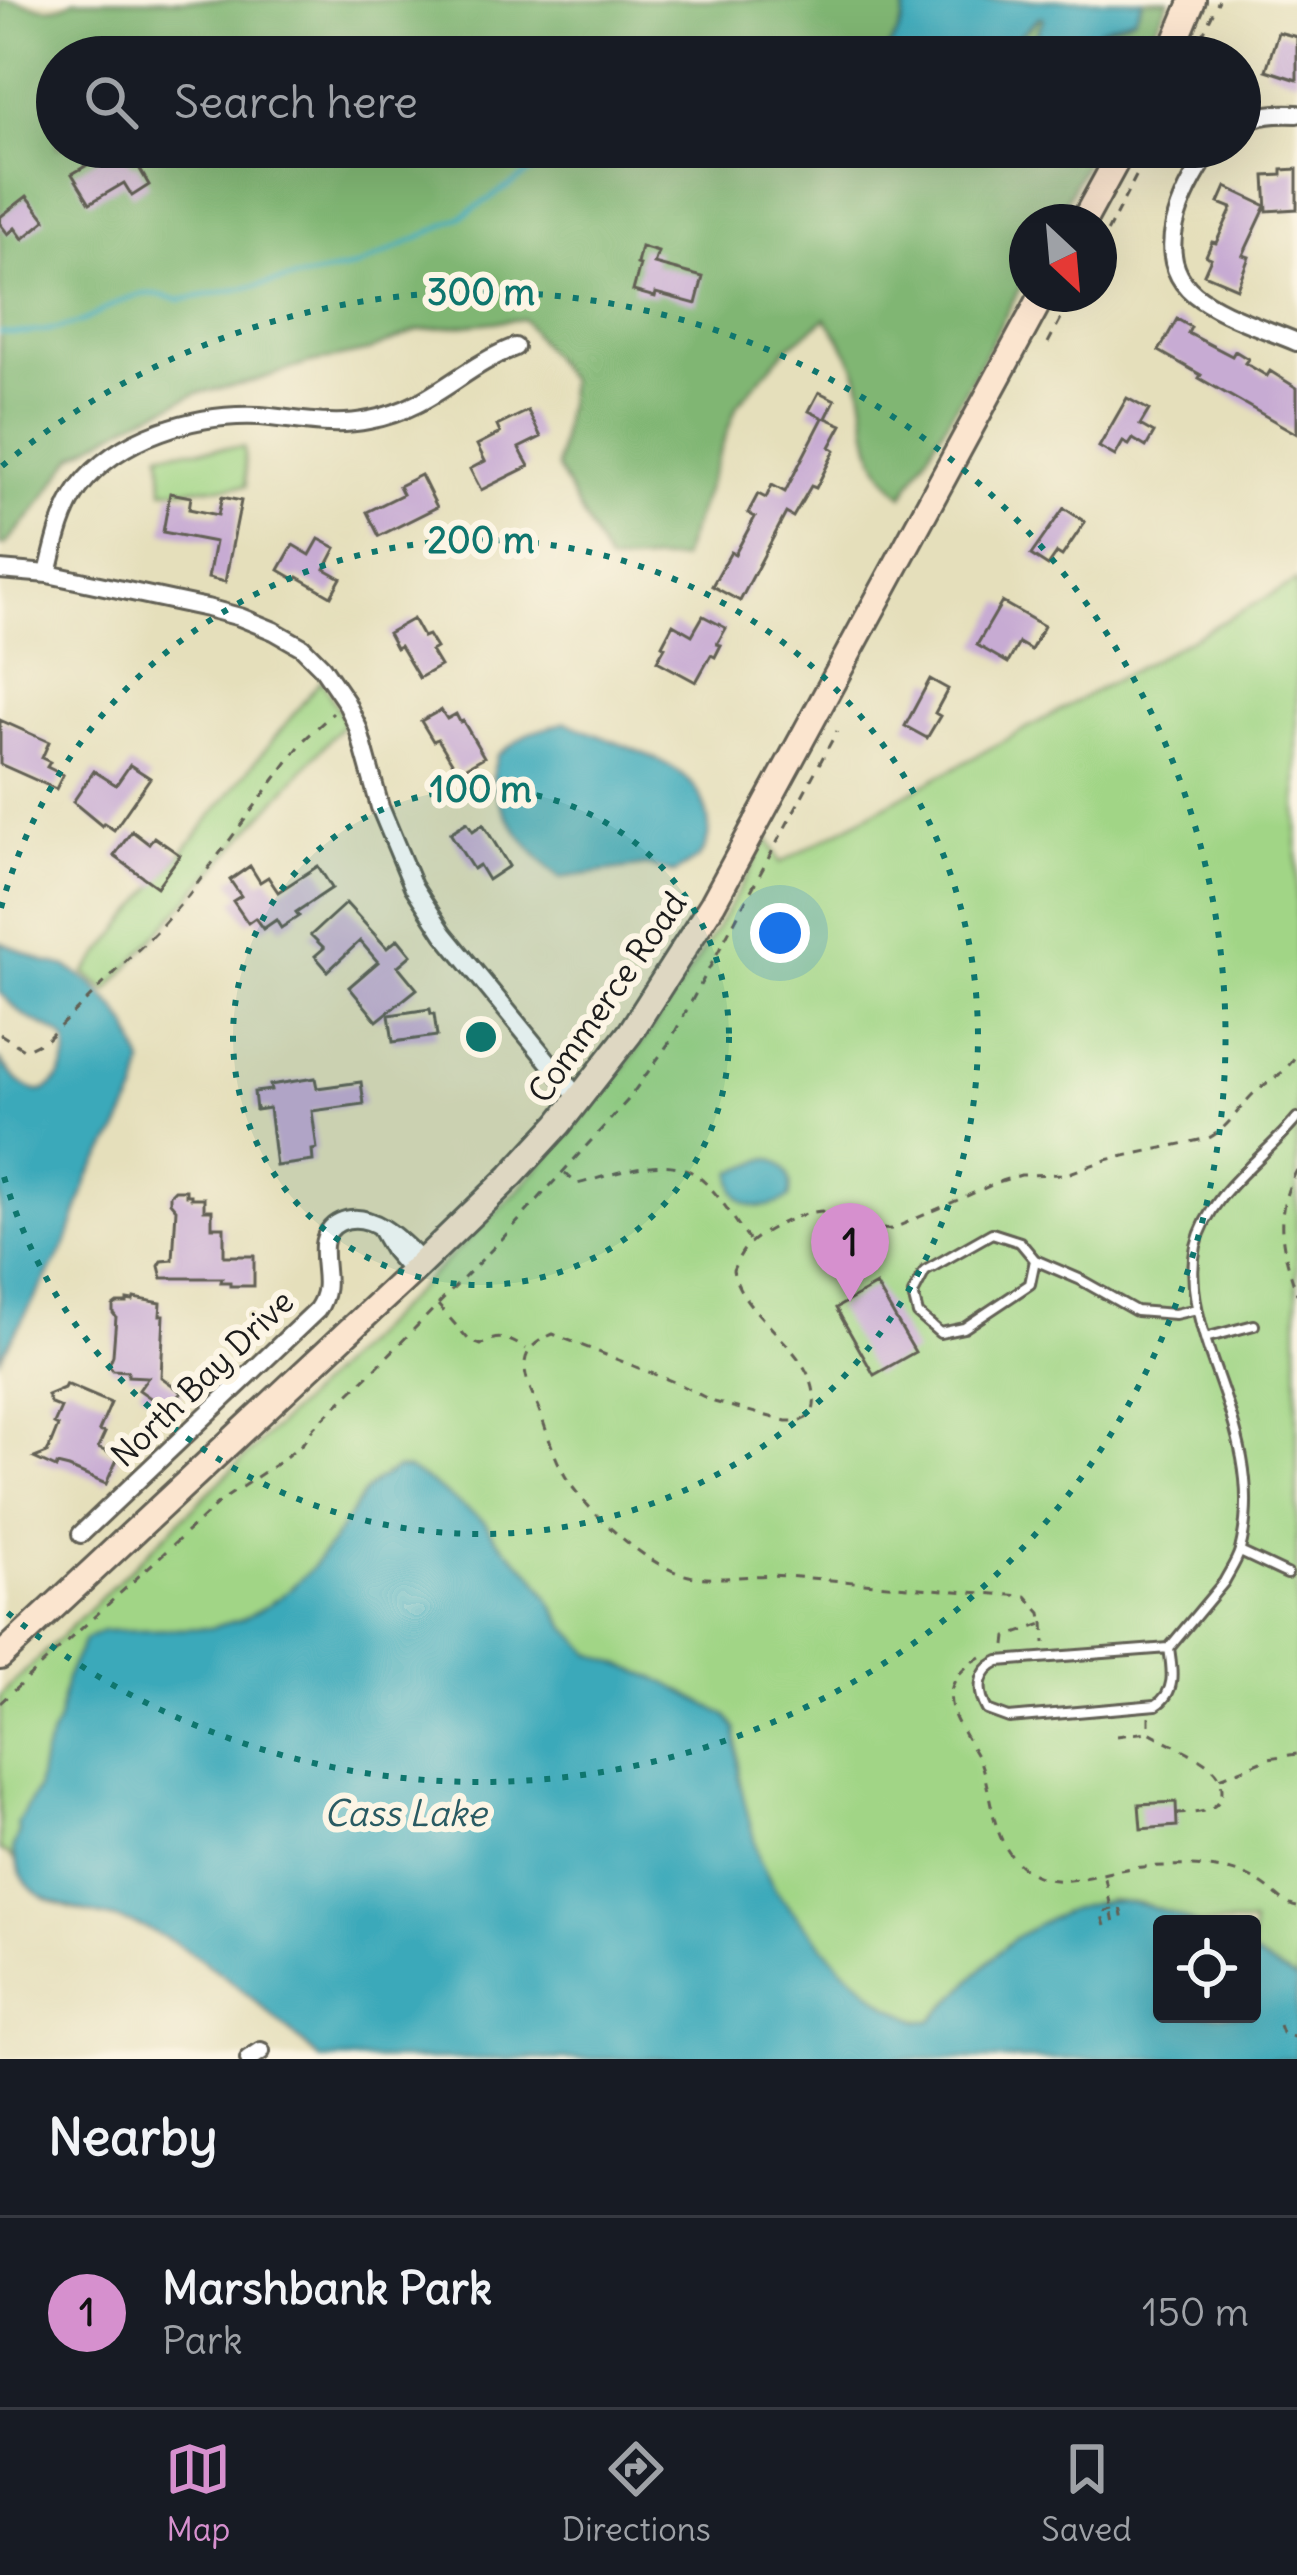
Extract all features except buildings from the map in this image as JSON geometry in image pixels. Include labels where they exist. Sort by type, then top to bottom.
[{"type":"main road","points":[[1177,36],[1192,0]]},
{"type":"main road","points":[[1093,204],[1113,168]]},
{"type":"main road","name":"Commerce Road","points":[[0,1657],[511,1177],[579,1100],[648,1008],[713,904],[1033,312]]},
{"type":"street","points":[[1261,116],[1297,114]]},
{"type":"street","points":[[1200,168],[1177,213],[1171,236],[1174,264],[1187,286],[1206,302],[1297,342]]},
{"type":"street","points":[[48,574],[61,522],[77,490],[132,445],[199,418],[257,416],[343,425],[397,414],[515,347]]},
{"type":"street","points":[[0,570],[48,574],[240,616],[302,647],[346,702],[380,807],[413,886],[444,934],[579,1100]]},
{"type":"street","name":"North Bay Drive","points":[[81,1534],[317,1310],[327,1293],[324,1243],[332,1228],[353,1219],[378,1225],[393,1250],[417,1267]]},
{"type":"lane","points":[[1169,1648],[999,1660],[982,1674],[979,1690],[987,1710],[1009,1718],[1148,1706],[1165,1699],[1170,1689],[1169,1648],[1223,1582],[1240,1552],[1247,1487],[1241,1442],[1197,1309],[1196,1246],[1211,1210],[1297,1118]]},
{"type":"lane","points":[[1035,1260],[1030,1284],[964,1328],[940,1333],[918,1314],[913,1294],[925,1270],[992,1233],[1020,1242],[1035,1260],[1136,1311],[1175,1314],[1197,1309]]},
{"type":"lane","points":[[1205,1338],[1254,1324]]},
{"type":"lane","points":[[1240,1552],[1288,1574]]},
{"type":"path","points":[[1202,36],[1219,0]]},
{"type":"path","points":[[1117,213],[1140,168]]},
{"type":"path","points":[[1048,343],[1064,312]]},
{"type":"path","points":[[0,1034],[25,1050],[47,1040],[188,896],[304,740],[346,702]]},
{"type":"path","points":[[0,1703],[222,1500],[303,1443],[314,1426],[438,1306],[634,1092],[669,1043],[837,731]]},
{"type":"path","points":[[1044,1635],[1044,1621],[1025,1596],[773,1574],[691,1576],[660,1565],[615,1532],[571,1485],[529,1388],[524,1365],[527,1350],[553,1334],[714,1402],[800,1421],[812,1415],[815,1398],[797,1358],[735,1281],[733,1270],[750,1242],[814,1211],[832,1210],[875,1230],[892,1228],[1000,1180],[1067,1174],[1106,1160],[1209,1138],[1222,1131],[1253,1094],[1284,1073],[1297,1052]]},
{"type":"path","points":[[563,1171],[578,1184],[651,1167],[681,1167],[709,1186],[750,1242]]},
{"type":"path","points":[[1297,1170],[1283,1203],[1281,1222],[1282,1244],[1297,1294]]},
{"type":"path","points":[[438,1306],[469,1340],[481,1345],[504,1337],[527,1350]]},
{"type":"path","points":[[996,1650],[1009,1647],[1007,1637],[1036,1629],[1044,1621]]},
{"type":"path","points":[[986,1654],[957,1675],[950,1691],[951,1709],[981,1766],[1004,1846],[1019,1865],[1041,1878],[1067,1881],[1145,1866],[1218,1869],[1256,1880],[1287,1905],[1297,1907]]},
{"type":"path","points":[[1148,1706],[1149,1732]]},
{"type":"path","points":[[1117,1736],[1149,1732],[1209,1766],[1220,1778],[1222,1793],[1214,1807],[1176,1814]]},
{"type":"path","points":[[1220,1778],[1269,1758],[1297,1754]]},
{"type":"path","points":[[1104,1875],[1114,1924]]},
{"type":"path","points":[[1105,1926],[1101,1912],[1120,1907],[1123,1922]]},
{"type":"path","points":[[1279,2025],[1282,2033],[1297,2038]]},
{"type":"green space","points":[[0,0],[55,7],[75,0],[906,0],[895,36],[36,36],[36,168],[1082,168],[1064,204],[1009,204],[1009,308],[903,496],[879,467],[858,375],[826,318],[786,349],[737,405],[681,559],[608,563],[557,467],[569,382],[523,319],[418,330],[369,351],[198,393],[130,423],[74,456],[5,545],[0,545]]},
{"type":"green space","points":[[1143,0],[1169,0],[1150,36],[1083,36],[1127,21],[1135,17]]},
{"type":"green space","points":[[1042,16],[1036,36],[1019,36]]},
{"type":"green space","points":[[244,447],[246,486],[163,490],[161,452]]},
{"type":"green space","points":[[1297,581],[1297,1981],[1261,1959],[1261,1915],[1177,1915],[1140,1903],[1109,1900],[1011,1941],[931,2021],[912,2018],[320,2059],[240,1988],[174,1942],[136,1925],[60,1905],[31,1888],[15,1861],[0,1850],[0,1696],[522,1187],[645,1039],[701,955],[768,838],[780,863]]},
{"type":"green space","points":[[321,680],[345,722],[107,991],[85,973]]},
{"type":"water","points":[[906,0],[1143,0],[1135,17],[1085,36],[1036,36],[1041,16],[1019,36],[896,36]]},
{"type":"water","points":[[566,722],[655,759],[689,780],[709,823],[699,857],[675,873],[646,866],[560,878],[539,858],[500,801],[493,769],[497,755],[529,733]]},
{"type":"water","points":[[0,942],[67,967],[92,984],[130,1029],[143,1064],[137,1092],[117,1134],[89,1176],[66,1245],[0,1358],[0,1060],[21,1083],[37,1091],[57,1080],[67,1053],[60,1035],[26,1017],[0,993]]},
{"type":"water","points":[[768,1158],[787,1174],[789,1198],[768,1206],[750,1205],[737,1194],[733,1172]]},
{"type":"water","name":"Cass Lake","points":[[397,1469],[420,1476],[484,1521],[534,1575],[566,1627],[592,1654],[663,1681],[727,1716],[736,1729],[739,1779],[759,1859],[776,1892],[842,1967],[888,2006],[919,2021],[931,2021],[1023,1933],[1084,1906],[1139,1904],[1174,1915],[1153,1915],[1153,2023],[1261,2023],[1261,1959],[1297,1981],[1297,2059],[320,2059],[239,1988],[173,1942],[136,1925],[58,1904],[34,1891],[12,1850],[17,1824],[37,1789],[66,1678],[84,1640],[102,1631],[210,1628],[263,1608],[311,1569],[376,1481]]},
{"type":"waterway","points":[[0,332],[67,326],[142,295],[180,300],[357,267],[461,217],[537,168]]},
{"type":"place","name":"Marshbank Park","points":[[850,1302]]}]
